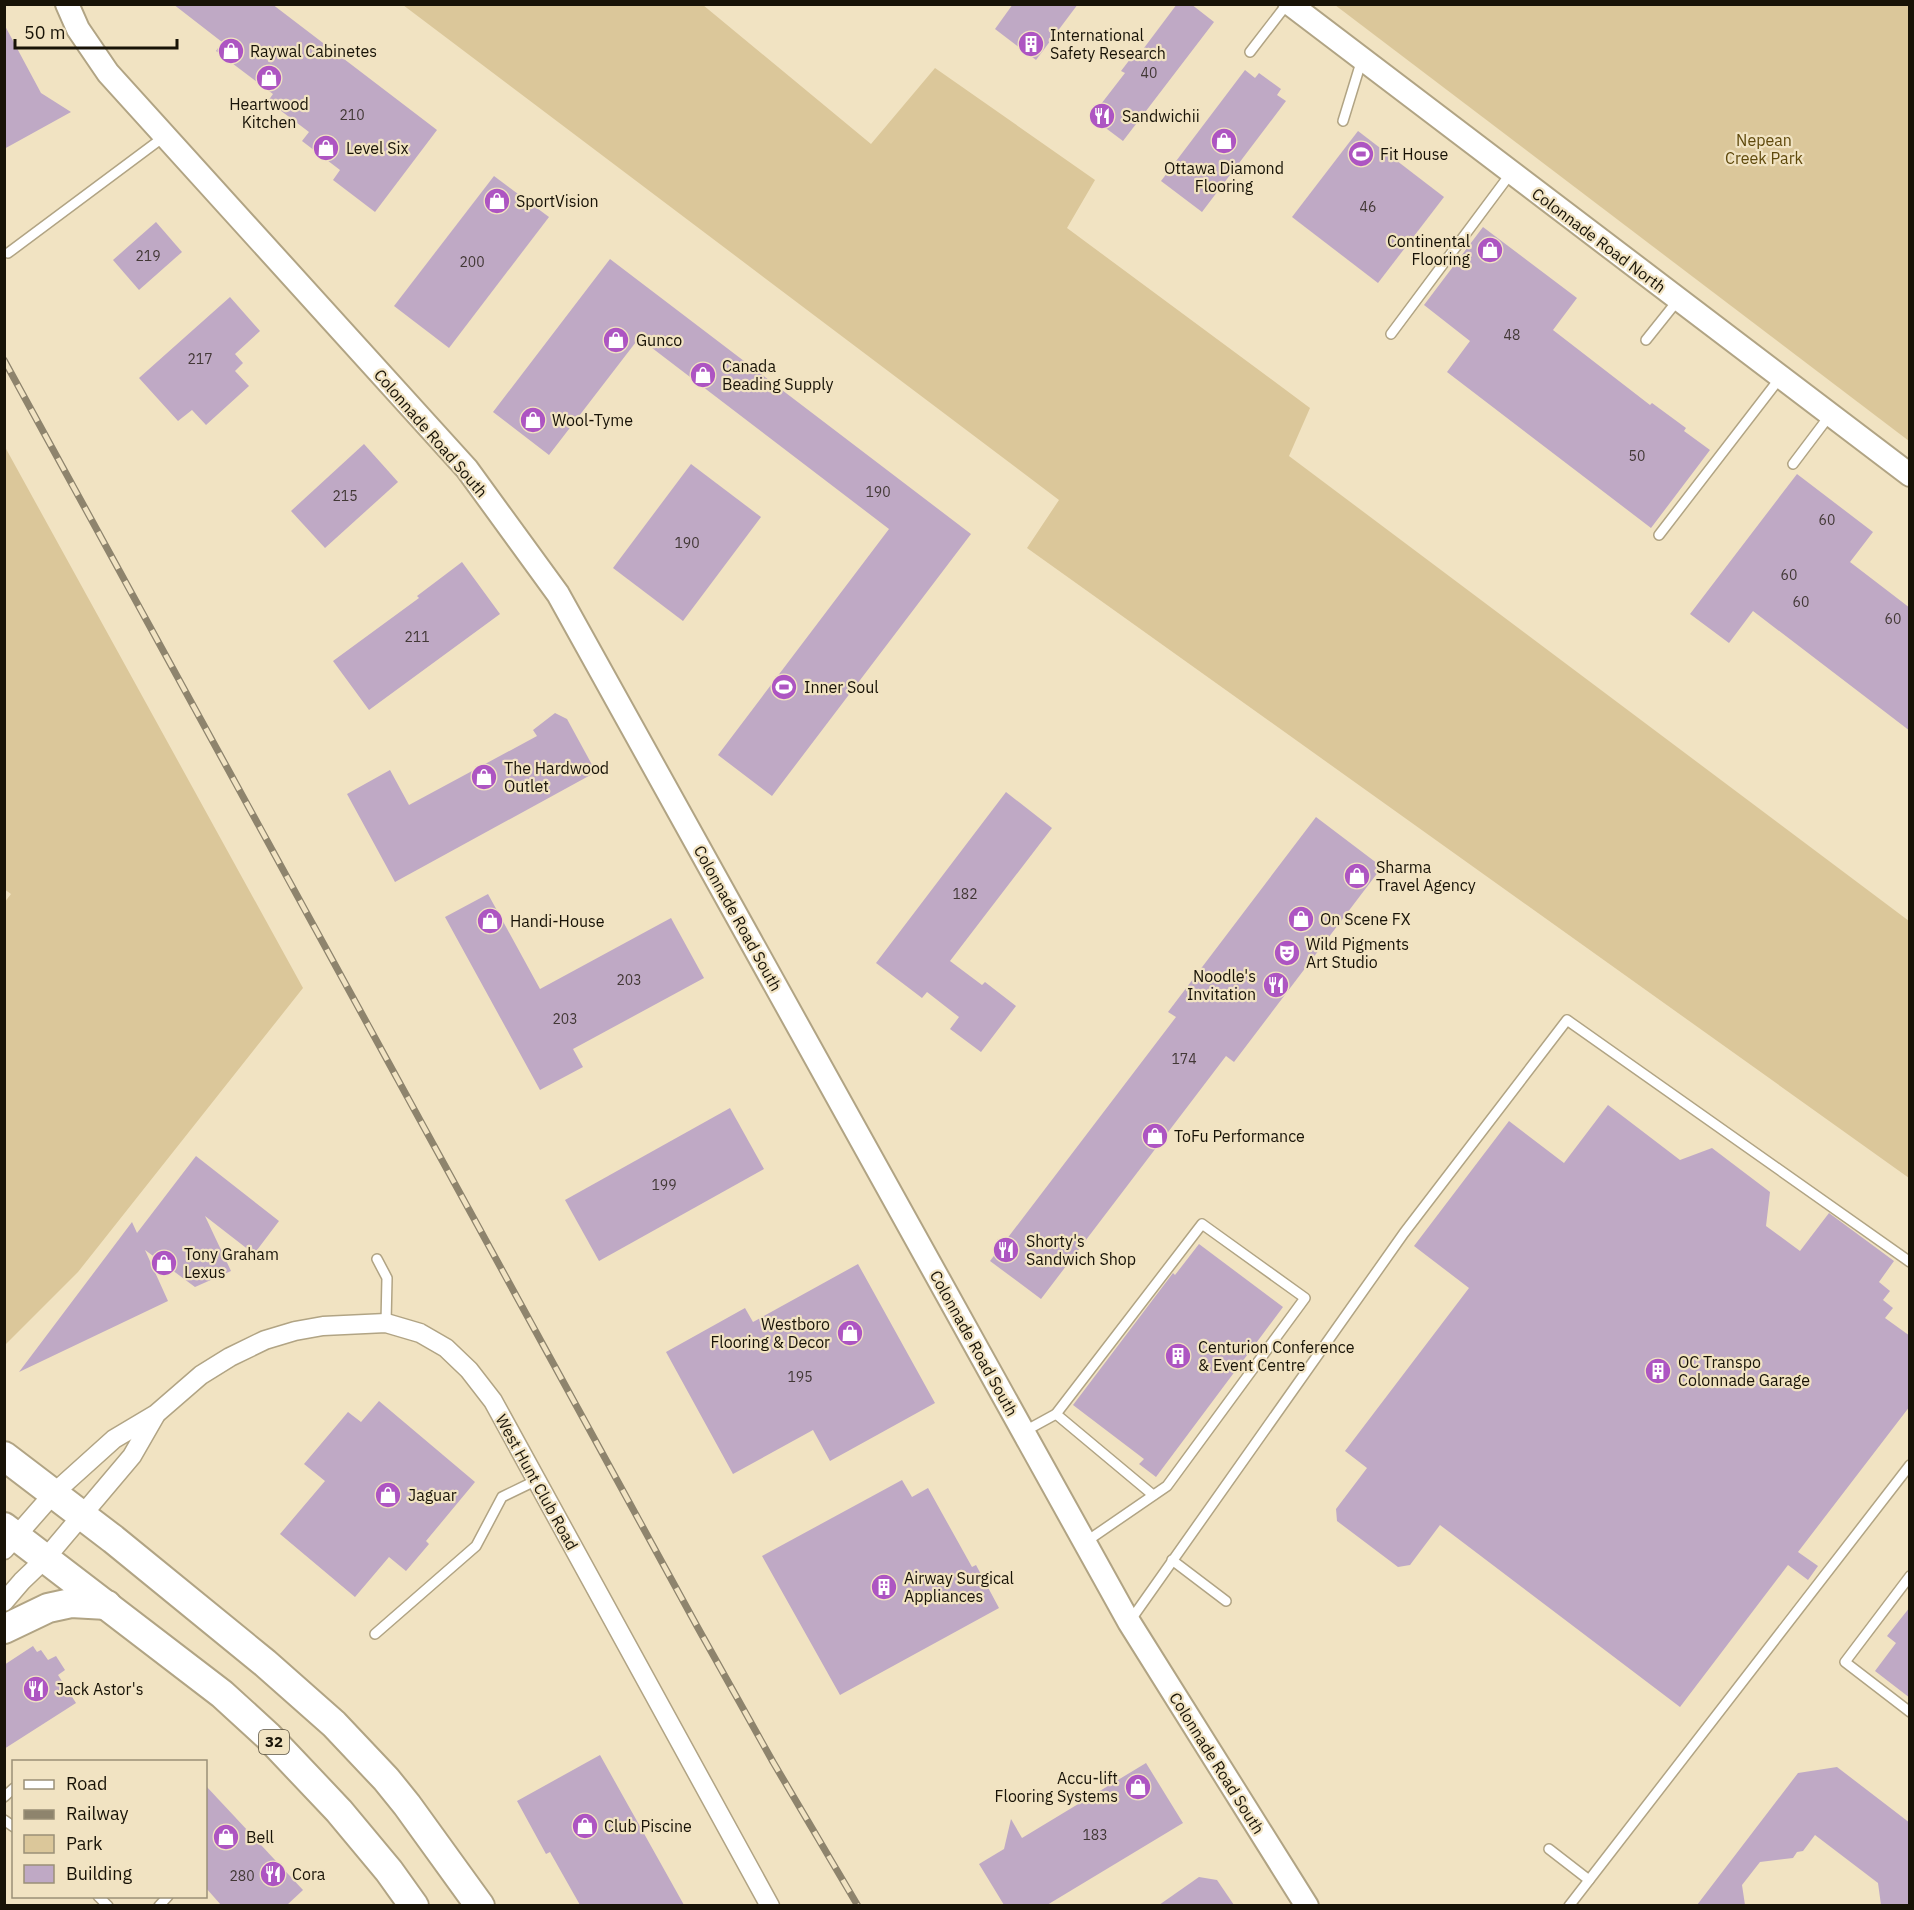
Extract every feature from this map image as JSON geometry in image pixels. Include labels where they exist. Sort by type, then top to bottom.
[{"type":"main road","points":[[4,1456],[54,1492],[266,1663],[334,1724],[386,1779],[407,1805],[480,1905]]},
{"type":"main road","name":"32","points":[[9,1538],[45,1559],[222,1694],[307,1775],[352,1825],[414,1905]]},
{"type":"main road","points":[[4,1629],[48,1608],[60,1605],[71,1603],[107,1605]]},
{"type":"street","name":"Colonnade Road South","points":[[67,4],[78,29],[108,73],[467,469],[558,594],[1129,1622],[1307,1905]]},
{"type":"street","name":"Colonnade Road North","points":[[1288,4],[1910,475]]},
{"type":"street","name":"West Hunt Club Road","points":[[9,1538],[54,1492],[114,1439],[156,1414],[201,1375],[230,1357],[265,1340],[323,1326],[386,1323],[420,1333],[446,1348],[469,1370],[493,1401],[770,1905]]},
{"type":"street","name":"West Hunt Club Road","points":[[4,1602],[45,1559],[132,1456],[156,1414]]},
{"type":"lane","points":[[1250,52],[1288,4]]},
{"type":"lane","points":[[1342,121],[1362,59]]},
{"type":"lane","points":[[8,253],[165,136]]},
{"type":"lane","points":[[1391,334],[1511,173]]},
{"type":"lane","points":[[1646,340],[1678,299]]},
{"type":"lane","points":[[1659,535],[1781,377]]},
{"type":"lane","points":[[1793,464],[1830,415]]},
{"type":"lane","points":[[1129,1622],[1404,1233],[1567,1020],[1910,1262]]},
{"type":"lane","points":[[1023,1432],[1056,1414],[1202,1224],[1305,1298],[1167,1486],[1084,1542]]},
{"type":"lane","points":[[376,1258],[387,1278],[386,1323]]},
{"type":"lane","points":[[1056,1414],[1154,1495]]},
{"type":"lane","points":[[1569,1905],[1910,1465]]},
{"type":"lane","points":[[375,1634],[477,1546],[502,1497],[537,1480]]},
{"type":"lane","points":[[1172,1560],[1226,1601]]},
{"type":"lane","points":[[1910,1576],[1845,1662],[1910,1712]]},
{"type":"lane","points":[[1549,1849],[1589,1880]]},
{"type":"green space","points":[[403,5],[703,5],[871,144],[935,68],[1095,180],[1067,228],[1310,408],[1289,456],[1909,921],[1909,1178],[1027,548],[1059,500]]},
{"type":"green space","name":"Nepean Creek Park","points":[[1335,5],[1909,5],[1909,441]]},
{"type":"green space","points":[[5,447],[303,988],[78,1272],[5,1345],[4,903],[11,894],[4,889]]},
{"type":"building","points":[[173,4],[272,4],[437,130],[375,212],[333,180],[340,170],[302,141],[309,132],[268,101],[273,94],[216,51],[222,42]]},
{"type":"building","name":"International Safety Research","points":[[1013,4],[1078,4],[1036,60],[995,29]]},
{"type":"building","points":[[1177,4],[1191,4],[1214,22],[1123,141],[1091,117],[1125,73],[1121,71],[1131,58],[1135,60]]},
{"type":"building","points":[[4,24],[41,93],[71,112],[4,149]]},
{"type":"building","name":"Ottawa Diamond Flooring","points":[[1245,70],[1255,78],[1259,73],[1281,89],[1277,95],[1286,101],[1202,212],[1161,181]]},
{"type":"building","points":[[1358,131],[1444,197],[1378,283],[1292,217]]},
{"type":"building","points":[[494,176],[549,217],[449,348],[394,306]]},
{"type":"building","points":[[156,222],[182,252],[139,290],[113,260]]},
{"type":"building","points":[[1483,227],[1577,298],[1553,330],[1650,405],[1652,403],[1686,428],[1684,431],[1710,450],[1651,528],[1447,372],[1470,341],[1424,305]]},
{"type":"building","points":[[610,259],[971,534],[772,796],[718,755],[889,529],[639,338],[549,455],[493,412]]},
{"type":"building","points":[[230,297],[260,331],[235,354],[243,363],[235,371],[249,386],[206,425],[192,410],[178,421],[139,378]]},
{"type":"building","points":[[364,444],[398,482],[325,548],[291,511]]},
{"type":"building","points":[[691,464],[761,517],[683,621],[613,568]]},
{"type":"building","points":[[1797,474],[1873,532],[1850,562],[1910,608],[1910,731],[1753,611],[1729,643],[1690,614]]},
{"type":"building","points":[[462,562],[500,614],[369,710],[333,661],[419,598],[417,596]]},
{"type":"building","points":[[555,713],[567,719],[596,772],[395,882],[347,794],[390,770],[409,805],[537,736],[533,730]]},
{"type":"building","points":[[1006,792],[1052,828],[950,961],[982,985],[985,982],[1016,1006],[981,1052],[950,1029],[959,1017],[927,992],[922,998],[876,963]]},
{"type":"building","points":[[1316,817],[1382,867],[1234,1062],[1226,1056],[1041,1299],[990,1261],[1176,1017],[1168,1012]]},
{"type":"building","points":[[488,894],[540,989],[671,918],[704,978],[573,1049],[583,1067],[540,1090],[445,917]]},
{"type":"building","name":"OC Transpo Colonnade Garage","points":[[1608,1105],[1680,1160],[1712,1148],[1770,1192],[1766,1226],[1800,1251],[1829,1213],[1894,1261],[1879,1282],[1890,1291],[1883,1300],[1893,1308],[1885,1318],[1910,1336],[1910,1406],[1798,1552],[1818,1566],[1808,1580],[1788,1565],[1680,1707],[1440,1525],[1410,1565],[1398,1567],[1337,1521],[1336,1509],[1367,1468],[1345,1451],[1469,1288],[1414,1246],[1509,1121],[1564,1163]]},
{"type":"building","points":[[730,1108],[764,1169],[599,1261],[565,1200]]},
{"type":"building","name":"Tony Graham Lexus","points":[[196,1156],[279,1221],[254,1254],[205,1216],[231,1271],[195,1287],[145,1250],[168,1301],[19,1372],[132,1222],[137,1233]]},
{"type":"building","name":"Centurion Conference & Event Centre","points":[[1199,1244],[1283,1307],[1156,1477],[1139,1464],[1144,1459],[1073,1405],[1173,1273],[1175,1275]]},
{"type":"building","points":[[858,1264],[935,1403],[830,1461],[813,1430],[733,1474],[666,1352],[745,1308],[753,1322]]},
{"type":"building","name":"Jaguar","points":[[379,1401],[475,1482],[426,1541],[429,1544],[406,1571],[389,1557],[355,1597],[280,1534],[325,1481],[304,1464],[348,1412],[361,1422]]},
{"type":"building","name":"Airway Surgical Appliances","points":[[902,1480],[912,1497],[928,1488],[972,1567],[976,1565],[999,1608],[840,1695],[762,1556]]},
{"type":"building","points":[[1910,1607],[1910,1698],[1875,1671],[1896,1643],[1887,1636]]},
{"type":"building","name":"Jack Astor's","points":[[33,1646],[37,1652],[41,1650],[48,1660],[56,1656],[65,1670],[58,1675],[76,1703],[4,1749],[4,1665]]},
{"type":"building","name":"Club Piscine","points":[[600,1755],[684,1905],[580,1905],[550,1852],[546,1854],[517,1801]]},
{"type":"building","points":[[1146,1763],[1183,1823],[1047,1905],[1004,1905],[979,1864],[1004,1849],[1011,1819],[1022,1838]]},
{"type":"building","points":[[1837,1767],[1910,1823],[1910,1905],[1881,1905],[1878,1883],[1815,1835],[1803,1851],[1797,1852],[1793,1858],[1760,1862],[1742,1885],[1745,1905],[1697,1905],[1798,1773]]},
{"type":"building","points":[[207,1787],[303,1890],[287,1905],[221,1905],[207,1889]]},
{"type":"building","points":[[1199,1877],[1217,1880],[1234,1905],[1159,1905]]},
{"type":"railway","points":[[4,360],[698,1628],[773,1762],[858,1906]]},
{"type":"place","name":"International Safety Research","points":[[1031,44]]},
{"type":"place","name":"Raywal Cabinetes","points":[[231,51]]},
{"type":"place","name":"Heartwood Kitchen","points":[[269,78]]},
{"type":"place","name":"Sandwichii","points":[[1102,116]]},
{"type":"place","name":"Ottawa Diamond Flooring","points":[[1224,141]]},
{"type":"place","name":"Level Six","points":[[326,148]]},
{"type":"place","name":"Fit House","points":[[1361,154]]},
{"type":"place","name":"SportVision","points":[[497,201]]},
{"type":"place","name":"Continental Flooring","points":[[1490,250]]},
{"type":"place","name":"Gunco","points":[[616,340]]},
{"type":"place","name":"Canada Beading Supply","points":[[703,375]]},
{"type":"place","name":"Wool-Tyme","points":[[533,420]]},
{"type":"place","name":"Inner Soul","points":[[784,687]]},
{"type":"place","name":"The Hardwood Outlet","points":[[484,777]]},
{"type":"place","name":"Sharma Travel Agency","points":[[1357,876]]},
{"type":"place","name":"On Scene FX","points":[[1301,919]]},
{"type":"place","name":"Handi-House","points":[[490,921]]},
{"type":"place","name":"Wild Pigments Art Studio","points":[[1287,953]]},
{"type":"place","name":"Noodle's Invitation","points":[[1276,985]]},
{"type":"place","name":"ToFu Performance","points":[[1155,1136]]},
{"type":"place","name":"Shorty's Sandwich Shop","points":[[1006,1250]]},
{"type":"place","name":"Tony Graham Lexus","points":[[164,1263]]},
{"type":"place","name":"Westboro Flooring & Decor","points":[[850,1333]]},
{"type":"place","name":"Centurion Conference & Event Centre","points":[[1178,1356]]},
{"type":"place","name":"OC Transpo Colonnade Garage","points":[[1658,1371]]},
{"type":"place","name":"Jaguar","points":[[388,1495]]},
{"type":"place","name":"Airway Surgical Appliances","points":[[884,1587]]},
{"type":"place","name":"Jack Astor's","points":[[36,1689]]},
{"type":"place","name":"Accu-lift Flooring Systems","points":[[1138,1787]]},
{"type":"place","name":"Club Piscine","points":[[585,1826]]},
{"type":"place","name":"Bell","points":[[226,1837]]},
{"type":"place","name":"Cora","points":[[273,1874]]}]
